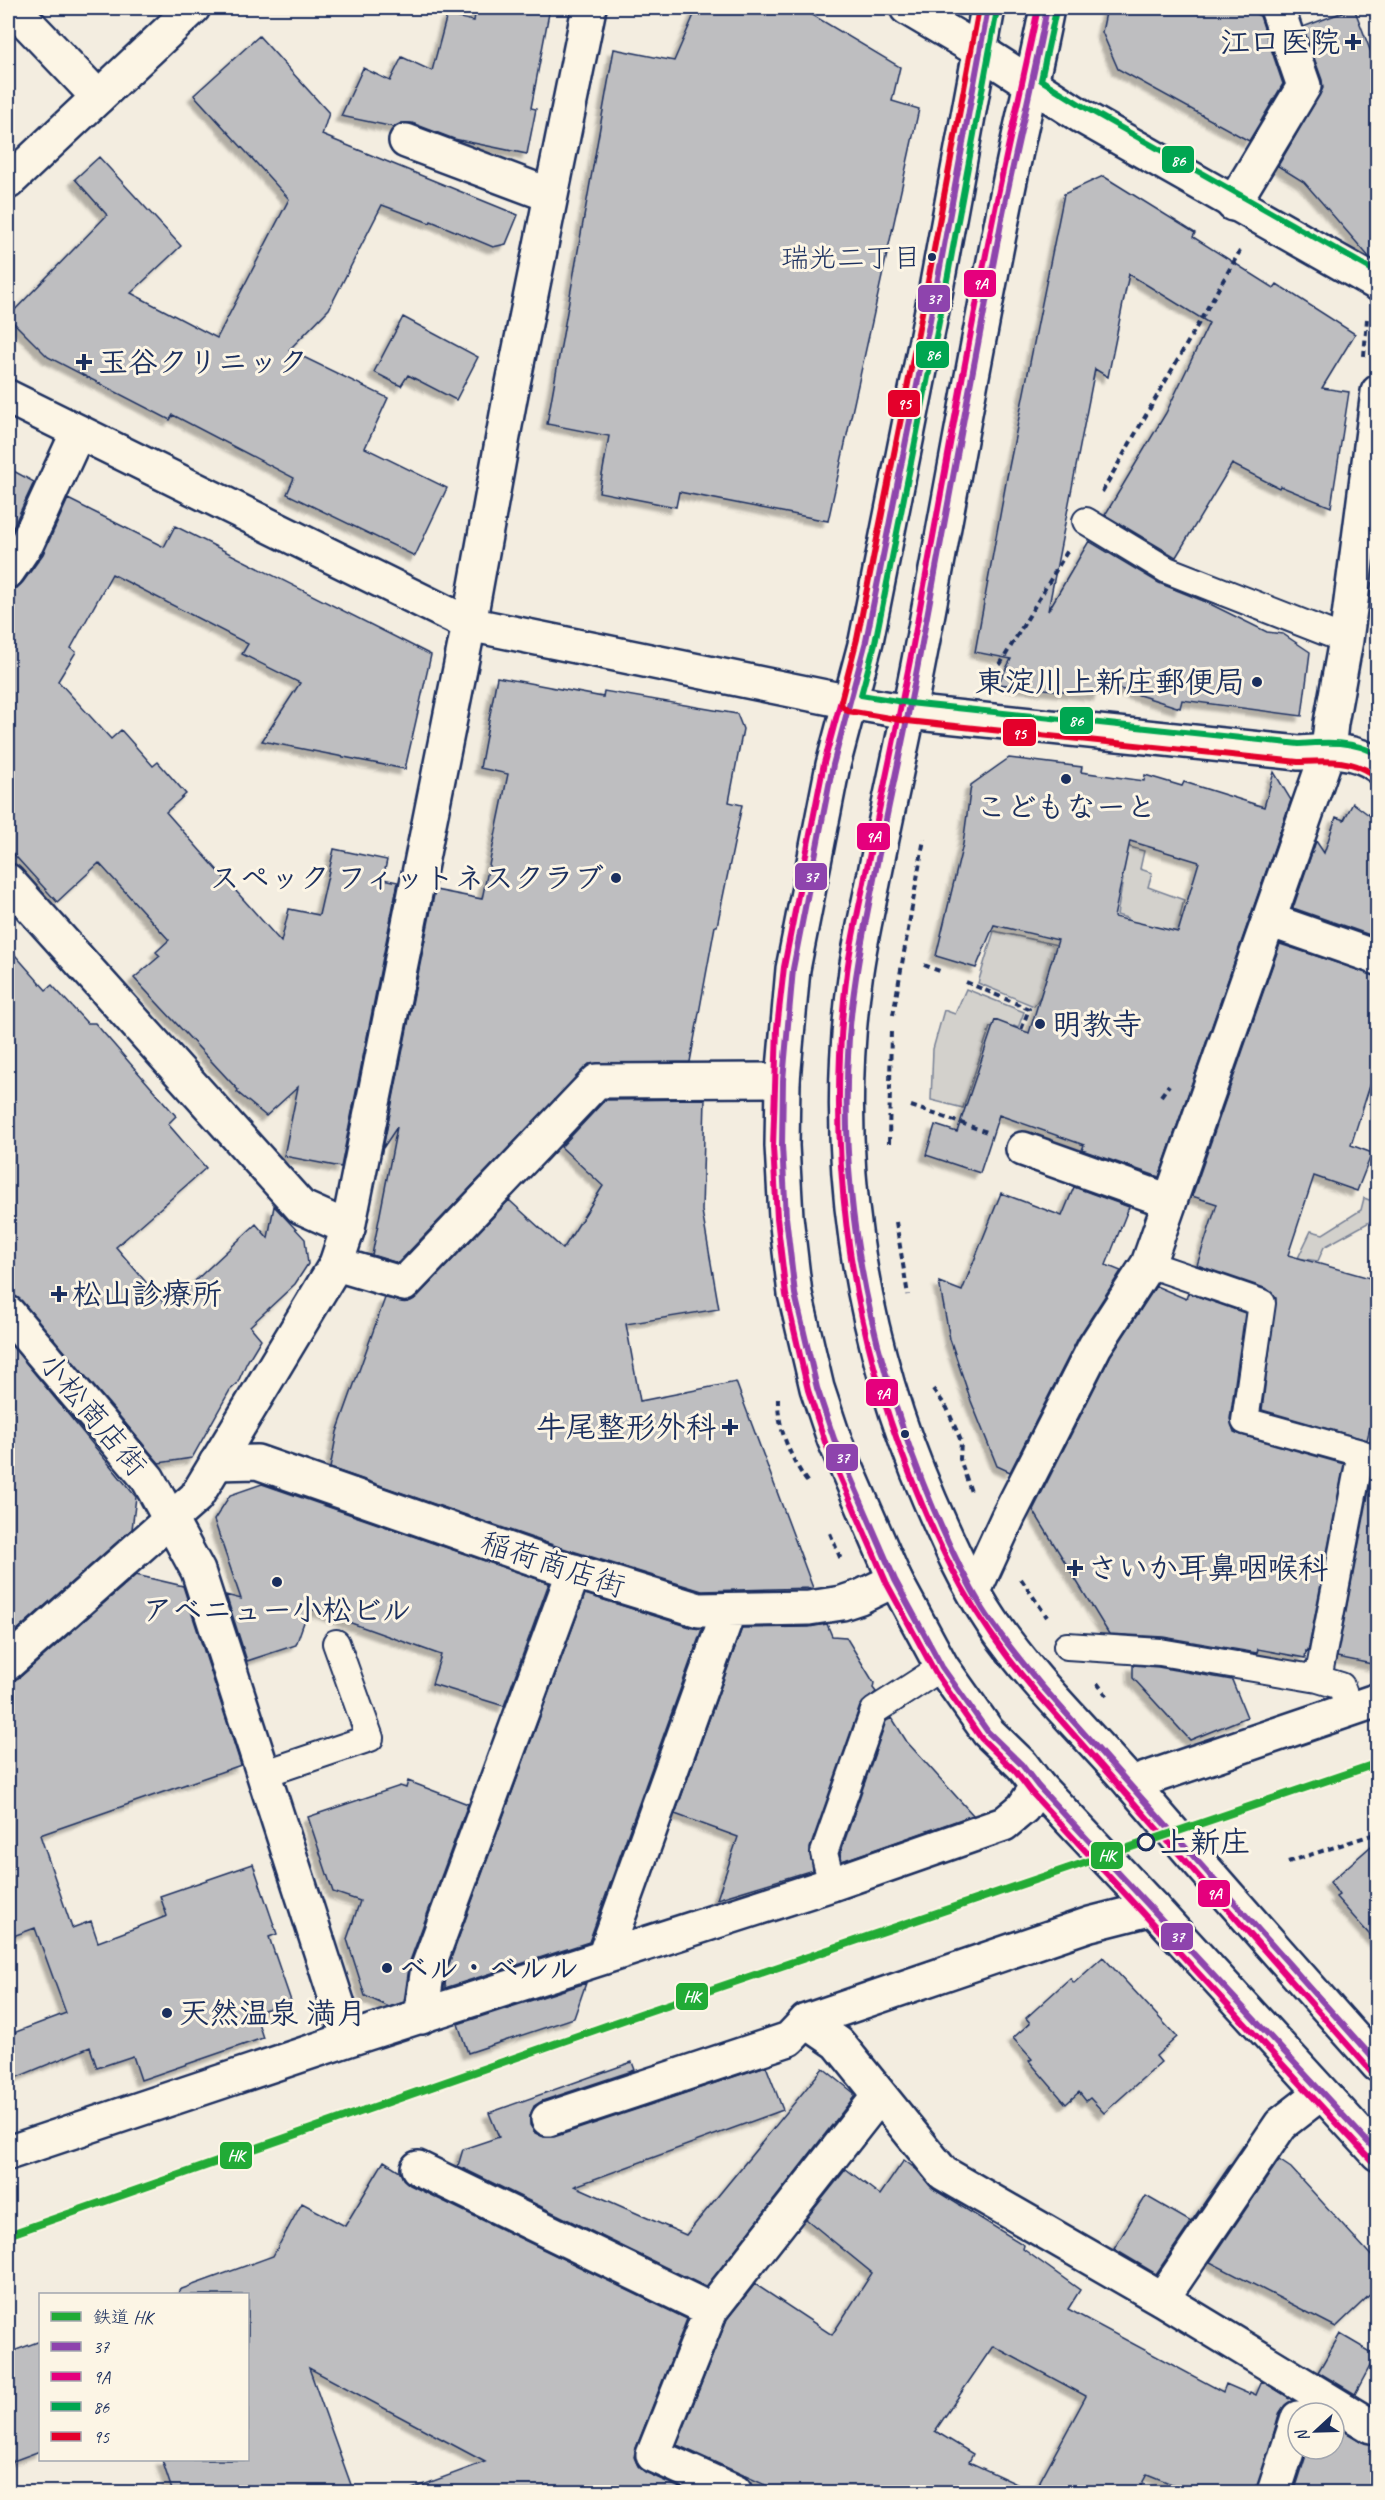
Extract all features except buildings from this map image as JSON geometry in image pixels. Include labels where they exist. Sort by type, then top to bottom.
[{"type":"main road","points":[[13,8],[99,97]]},
{"type":"main road","points":[[8,182],[193,8]]},
{"type":"main road","points":[[8,1663],[196,1497],[336,1264],[348,1228],[469,624],[550,195],[589,8]]},
{"type":"main road","points":[[907,8],[980,51],[1081,116],[1377,284]]},
{"type":"main road","points":[[988,8],[866,640],[833,765],[793,969],[783,1080],[782,1146],[786,1217],[795,1294],[817,1388],[834,1439],[894,1580],[942,1666],[988,1732],[1022,1765],[1038,1786],[1153,1908],[1377,2154]]},
{"type":"main road","points":[[1047,8],[1016,148],[908,712],[856,969],[849,1037],[846,1106],[848,1175],[856,1243],[868,1311],[886,1378],[913,1460],[948,1543],[992,1622],[1047,1692],[1131,1784],[1221,1891],[1377,2065]]},
{"type":"main road","points":[[1233,204],[1304,86],[1277,8]]},
{"type":"main road","points":[[406,141],[550,195]]},
{"type":"main road","points":[[974,1590],[1095,1346],[1148,1264],[1328,751],[1346,640],[1377,392]]},
{"type":"main road","points":[[8,398],[469,624],[908,712],[1299,753],[1328,751],[1354,753],[1369,759],[1377,766]]},
{"type":"main road","points":[[8,571],[27,543],[78,432]]},
{"type":"main road","points":[[8,881],[301,1207],[348,1228]]},
{"type":"main road","points":[[1269,920],[1377,958]]},
{"type":"main road","points":[[336,1264],[404,1284],[597,1081],[783,1080]]},
{"type":"main road","points":[[1023,1149],[1169,1201]]},
{"type":"main road","name":"小松商店街","points":[[8,1313],[148,1479],[198,1571],[349,2039]]},
{"type":"main road","name":"稲荷商店街","points":[[216,1463],[257,1462],[574,1571],[699,1610],[808,1608],[842,1603],[894,1580]]},
{"type":"main road","points":[[421,2017],[428,1967],[574,1571]]},
{"type":"main road","points":[[604,1957],[729,1610]]},
{"type":"main road","points":[[1131,1784],[1364,1705]]},
{"type":"main road","points":[[8,2153],[349,2039],[832,1884],[1004,1824],[1023,1808],[1038,1786]]},
{"type":"main road","points":[[548,2119],[789,2039],[806,2020],[1090,1924],[1153,1908]]},
{"type":"main road","points":[[806,2020],[838,2043],[943,2173],[1162,2300],[1295,2401]]},
{"type":"main road","points":[[1162,2300],[1281,2124],[1321,2093]]},
{"type":"main road","points":[[735,2493],[653,2455],[711,2310],[879,2096]]},
{"type":"main road","points":[[417,2168],[711,2310]]},
{"type":"main road","points":[[1346,2419],[1377,2427]]},
{"type":"main road","points":[[1274,2493],[1286,2456]]},
{"type":"lane","points":[[1086,521],[1167,570],[1346,640]]},
{"type":"lane","points":[[1148,1264],[1262,1303],[1245,1421],[1361,1453],[1318,1679]]},
{"type":"lane","points":[[263,1774],[370,1737],[336,1643]]},
{"type":"lane","points":[[1067,1646],[1160,1652],[1318,1679],[1341,1686],[1364,1705]]},
{"type":"lane","points":[[832,1884],[824,1853],[874,1711],[942,1666]]},
{"type":"path","points":[[984,692],[1086,521],[1243,245]]},
{"type":"path","points":[[889,1146],[892,1022],[926,830]]},
{"type":"path","points":[[924,965],[942,972]]},
{"type":"path","points":[[966,982],[1029,1009],[1021,1030]]},
{"type":"path","points":[[911,1106],[1021,1143],[1023,1149]]},
{"type":"path","points":[[895,1216],[908,1296]]},
{"type":"path","points":[[931,1384],[935,1394],[947,1408],[961,1441],[960,1459],[973,1498],[1016,1572],[1067,1646],[1109,1699]]},
{"type":"path","points":[[1288,1862],[1377,1833]]},
{"type":"shaded area","points":[[1113,842],[1144,851],[1140,869],[1152,873],[1148,887],[1184,900],[1180,917],[1184,922],[1171,966],[1124,936],[1127,918],[1117,915],[1123,879],[1099,872]]},
{"type":"shaded area","points":[[994,931],[1116,958],[1042,994],[1034,1006],[978,983]]},
{"type":"shaded area","points":[[966,989],[1024,1012],[1018,1028],[1014,1026],[1007,1033],[990,1027],[963,1108],[931,1100],[933,1049],[944,1010],[955,1014]]},
{"type":"shaded area","points":[[1364,1198],[1377,1203],[1375,1219],[1324,1247],[1318,1261],[1298,1258],[1311,1231],[1323,1234],[1361,1210]]},
{"type":"rail line","name":"HK","points":[[8,2235],[646,2012],[1378,1763]]},
{"type":"transit line","name":"95","points":[[979,8],[924,303],[857,639],[841,701],[842,706],[848,711],[907,721],[1298,762],[1346,763],[1373,774]]},
{"type":"transit line","name":"37","points":[[988,8],[933,305],[866,641],[833,765],[793,969],[783,1080],[782,1146],[786,1217],[795,1294],[817,1388],[834,1439],[895,1580],[942,1667],[988,1732],[1022,1765],[1038,1786],[1378,2153]]},
{"type":"transit line","name":"9A","points":[[1038,8],[983,268],[913,645],[847,972],[841,1036],[839,1099],[846,1226],[856,1288],[887,1412],[909,1472],[934,1532],[977,1613],[1035,1691],[1371,2071]]},
{"type":"transit line","name":"37","points":[[1047,8],[1003,213],[917,672],[856,976],[849,1038],[847,1095],[848,1152],[861,1264],[872,1320],[903,1429],[943,1531],[983,1609],[1041,1685],[1378,2064]]},
{"type":"transit line","name":"86","points":[[997,10],[942,307],[875,643],[861,695],[909,703],[1299,744],[1350,744],[1378,755]]},
{"type":"transit line","name":"86","points":[[1056,10],[1041,80],[1086,108],[1378,273]]},
{"type":"transit line","name":"9A","points":[[841,700],[824,763],[784,967],[777,1028],[773,1147],[777,1218],[786,1295],[808,1390],[825,1442],[887,1584],[935,1672],[981,1738],[1015,1771],[1031,1792],[1371,2160]]},
{"type":"place","name":"江口医院","points":[[1353,42]]},
{"type":"place","name":"瑞光二丁目","points":[[932,257]]},
{"type":"place","name":"玉谷クリニック","points":[[84,362]]},
{"type":"place","name":"東淀川上新庄郵便局","points":[[1257,682]]},
{"type":"place","name":"こどもなーと","points":[[1066,779]]},
{"type":"place","name":"スペック フィットネスクラブ","points":[[616,878]]},
{"type":"place","name":"明教寺","points":[[1040,1024]]},
{"type":"place","name":"松山診療所","points":[[59,1294]]},
{"type":"place","name":"牛尾整形外科","points":[[730,1427]]},
{"type":"place","name":"さいか耳鼻咽喉科","points":[[1075,1568]]},
{"type":"place","name":"アベニュー小松ビル","points":[[277,1582]]},
{"type":"place","name":"上新庄","points":[[1146,1842]]},
{"type":"place","name":"ベル・ベルル","points":[[387,1968]]},
{"type":"place","name":"天然温泉 満月","points":[[167,2013]]}]
